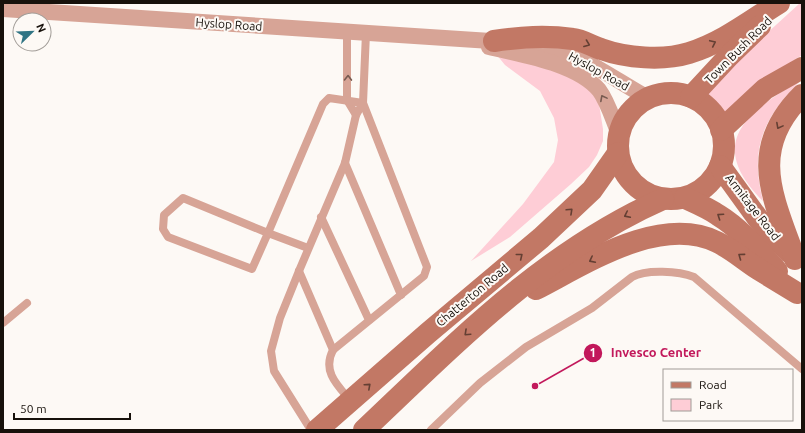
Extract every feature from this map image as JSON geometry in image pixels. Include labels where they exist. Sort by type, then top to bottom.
[{"type":"street","points":[[494,41],[536,36],[574,39],[603,50],[632,56],[660,57],[687,54],[716,43],[779,3]]},
{"type":"street","name":"Town Bush Road","points":[[691,97],[729,56],[785,3]]},
{"type":"street","name":"Hyslop Road","points":[[3,9],[539,44],[576,56],[648,98]]},
{"type":"street","name":"Hyslop Road","points":[[454,39],[525,56],[573,71],[590,81],[599,90],[618,144]]},
{"type":"street","points":[[721,130],[765,89],[802,68]]},
{"type":"street","points":[[669,93],[691,97],[710,110],[721,130],[723,154],[720,166],[714,177],[706,186],[685,198],[663,199],[650,195],[633,183],[621,166],[618,144],[629,113],[637,104],[648,98],[669,93]]},
{"type":"street","points":[[799,263],[771,190],[768,167],[775,133],[791,106],[802,95]]},
{"type":"street","name":"Chatterton Road","points":[[317,430],[428,333],[541,238],[592,190],[618,144]]},
{"type":"street","name":"Armitage Road","points":[[720,166],[759,220],[799,263]]},
{"type":"street","name":"Armitage Road","points":[[685,198],[718,214],[730,224],[753,244],[799,296]]},
{"type":"street","name":"Chatterton Road","points":[[364,430],[488,313],[552,263],[620,219],[663,199]]},
{"type":"street","points":[[488,313],[621,246],[654,237],[678,234],[699,236],[716,241],[733,250],[799,296]]},
{"type":"lane","points":[[347,32],[347,100],[356,115]]},
{"type":"lane","points":[[351,401],[330,374],[329,361],[333,350],[424,276],[427,264],[363,103],[366,33]]},
{"type":"lane","points":[[308,248],[268,234],[183,198],[164,215],[163,229],[168,237],[252,269],[268,234],[322,104],[329,98],[363,103]]},
{"type":"lane","points":[[311,430],[274,371],[271,358],[272,342],[298,271],[345,163],[356,115],[363,103]]},
{"type":"lane","points":[[345,163],[401,295]]},
{"type":"lane","points":[[321,217],[369,320]]},
{"type":"lane","points":[[298,271],[333,350]]},
{"type":"lane","points":[[431,430],[480,383],[526,347],[592,308],[632,277],[639,274],[676,272],[694,277],[802,369]]},
{"type":"lane","points":[[3,323],[27,303]]},
{"type":"green space","points":[[800,3],[802,3],[802,55],[757,85],[725,112],[704,91]]},
{"type":"green space","points":[[496,54],[566,71],[592,92],[599,104],[603,129],[603,141],[597,155],[589,167],[571,184],[510,237],[471,261],[523,204],[554,162],[558,140],[554,118],[540,91],[505,65]]},
{"type":"green space","points":[[802,79],[778,106],[769,120],[763,134],[759,149],[758,164],[759,182],[763,201],[746,180],[737,162],[735,145],[740,130],[750,117],[782,91]]},
{"type":"place","name":"Invesco Center","points":[[535,386]]}]
